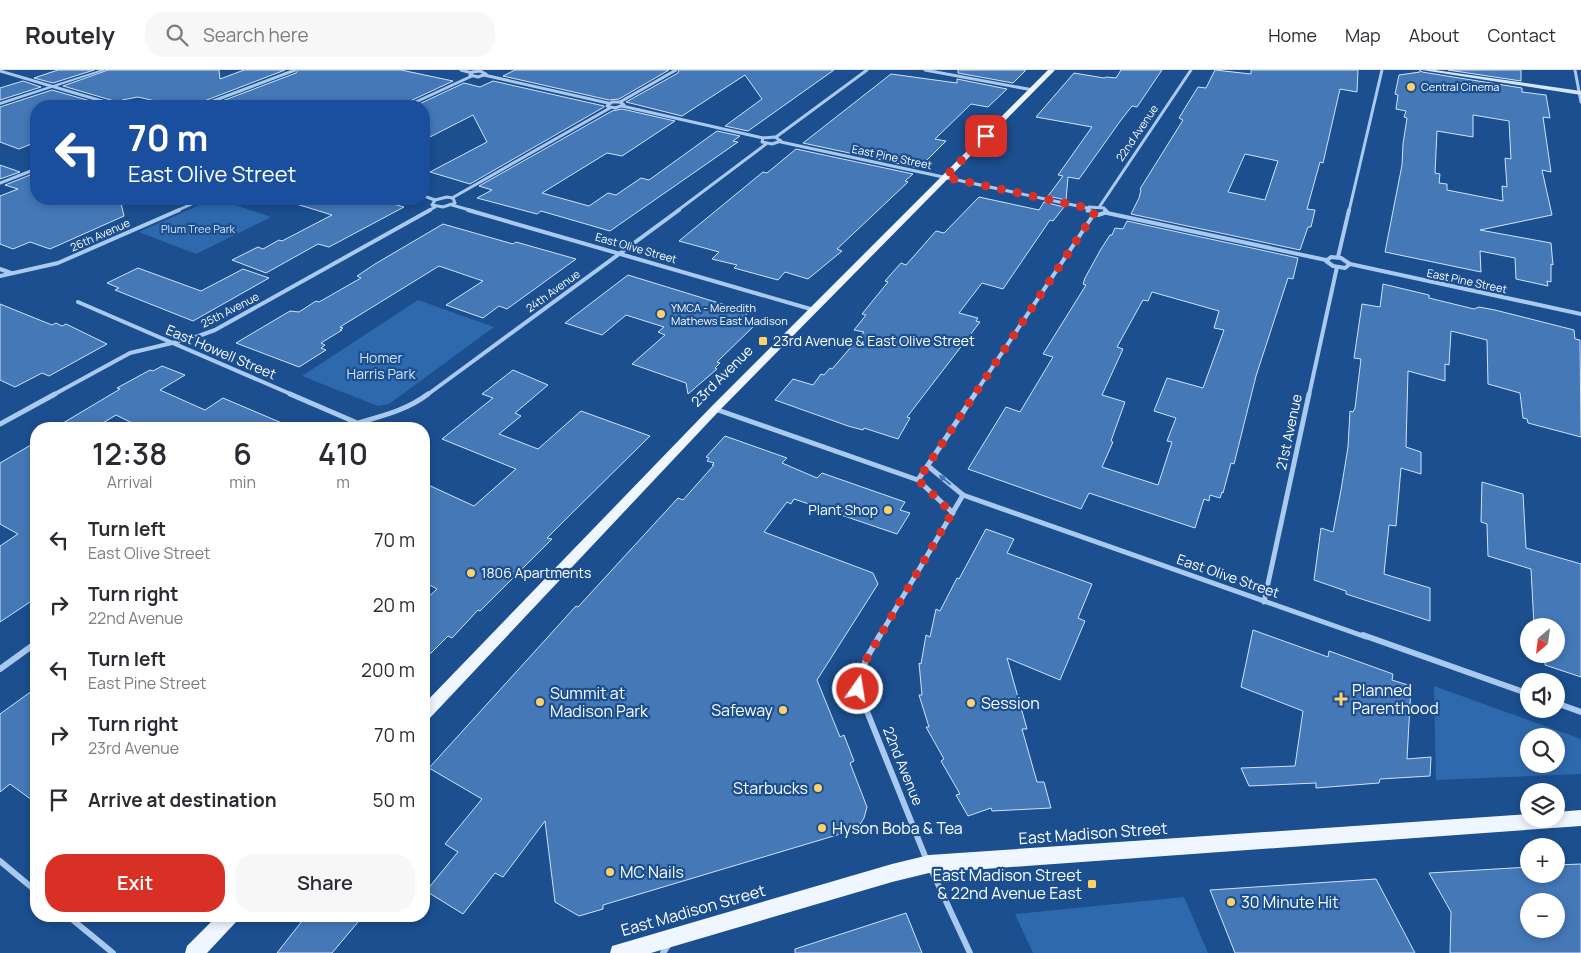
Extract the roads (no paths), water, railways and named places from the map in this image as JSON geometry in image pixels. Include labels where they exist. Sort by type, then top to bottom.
[{"type":"main road","name":"23rd Avenue","points":[[430,708],[715,409],[1052,70]]},
{"type":"main road","points":[[1425,70],[1580,93]]},
{"type":"main road","name":"East Madison Street","points":[[620,953],[928,864],[1581,818]]},
{"type":"main road","points":[[199,950],[225,922]]},
{"type":"street","points":[[0,104],[104,70]]},
{"type":"street","points":[[216,100],[295,70]]},
{"type":"street","points":[[461,70],[472,74]]},
{"type":"street","points":[[419,100],[472,74],[484,72],[608,103],[620,102],[676,70]]},
{"type":"street","points":[[430,198],[435,200],[443,197],[452,198],[610,108],[622,106],[763,138],[776,137],[867,70]]},
{"type":"street","points":[[925,70],[1033,90]]},
{"type":"street","name":"22nd Avenue","points":[[1100,206],[1191,70]]},
{"type":"street","points":[[1338,257],[1382,70]]},
{"type":"street","points":[[1575,70],[1581,102]]},
{"type":"street","points":[[0,71],[97,100]]},
{"type":"street","points":[[620,102],[623,104],[622,106]]},
{"type":"street","points":[[608,103],[607,106],[610,108]]},
{"type":"street","points":[[763,138],[761,141],[766,144],[781,142],[781,139],[776,137]]},
{"type":"street","name":"East Pine Street","points":[[781,142],[1087,208]]},
{"type":"street","name":"24th Avenue","points":[[356,422],[381,418],[416,403],[620,254],[766,144]]},
{"type":"street","points":[[0,183],[30,171]]},
{"type":"street","points":[[435,200],[432,204],[435,207],[443,207],[452,205],[456,201],[452,198]]},
{"type":"street","name":"26th Avenue","points":[[0,276],[58,263],[190,205]]},
{"type":"street","name":"East Olive Street","points":[[452,205],[814,310]]},
{"type":"street","points":[[1107,213],[1106,209],[1100,206],[1087,208],[1089,212],[1094,214],[1107,213],[1326,260],[1337,267],[1345,268],[1350,264],[1338,257],[1331,257],[1326,260]]},
{"type":"street","name":"25th Avenue","points":[[0,424],[130,353],[193,338],[215,330],[435,207]]},
{"type":"street","points":[[918,480],[1094,214]]},
{"type":"street","name":"East Pine Street","points":[[1350,264],[1581,314]]},
{"type":"street","name":"21st Avenue","points":[[1264,602],[1337,267]]},
{"type":"street","points":[[0,269],[12,274]]},
{"type":"street","name":"East Howell Street","points":[[78,302],[356,422]]},
{"type":"street","points":[[715,409],[918,480],[952,513]]},
{"type":"street","name":"East Olive Street","points":[[928,466],[963,495],[1520,691]]},
{"type":"street","name":"22nd Avenue","points":[[963,495],[866,660],[858,689],[928,864],[970,953]]},
{"type":"street","points":[[0,669],[30,647]]},
{"type":"street","points":[[1565,706],[1580,711]]},
{"type":"street","points":[[0,861],[30,886]]},
{"type":"street","points":[[75,922],[113,953]]},
{"type":"street","points":[[663,953],[673,937]]},
{"type":"place","name":"Central Cinema","points":[[1411,87]]},
{"type":"place","name":"YMCA - Meredith Mathews East Madison","points":[[661,314]]},
{"type":"place","name":"23rd Avenue & East Olive Street","points":[[763,341]]},
{"type":"place","name":"Plant Shop","points":[[888,510]]},
{"type":"place","name":"1806 Apartments","points":[[471,573]]},
{"type":"place","name":"Planned Parenthood","points":[[1341,699]]},
{"type":"place","name":"Summit at Madison Park","points":[[540,702]]},
{"type":"place","name":"Session","points":[[971,703]]},
{"type":"place","name":"Safeway","points":[[783,710]]},
{"type":"place","name":"Starbucks","points":[[818,788]]},
{"type":"place","name":"Hyson Boba & Tea","points":[[822,828]]},
{"type":"place","name":"MC Nails","points":[[610,872]]},
{"type":"place","name":"East Madison Street & 22nd Avenue East","points":[[1092,884]]},
{"type":"place","name":"30 Minute Hit","points":[[1231,902]]},
{"type":"park label","name":"Plum Tree Park","points":[[198,229]]},
{"type":"park label","name":"Homer Harris Park","points":[[381,366]]}]
